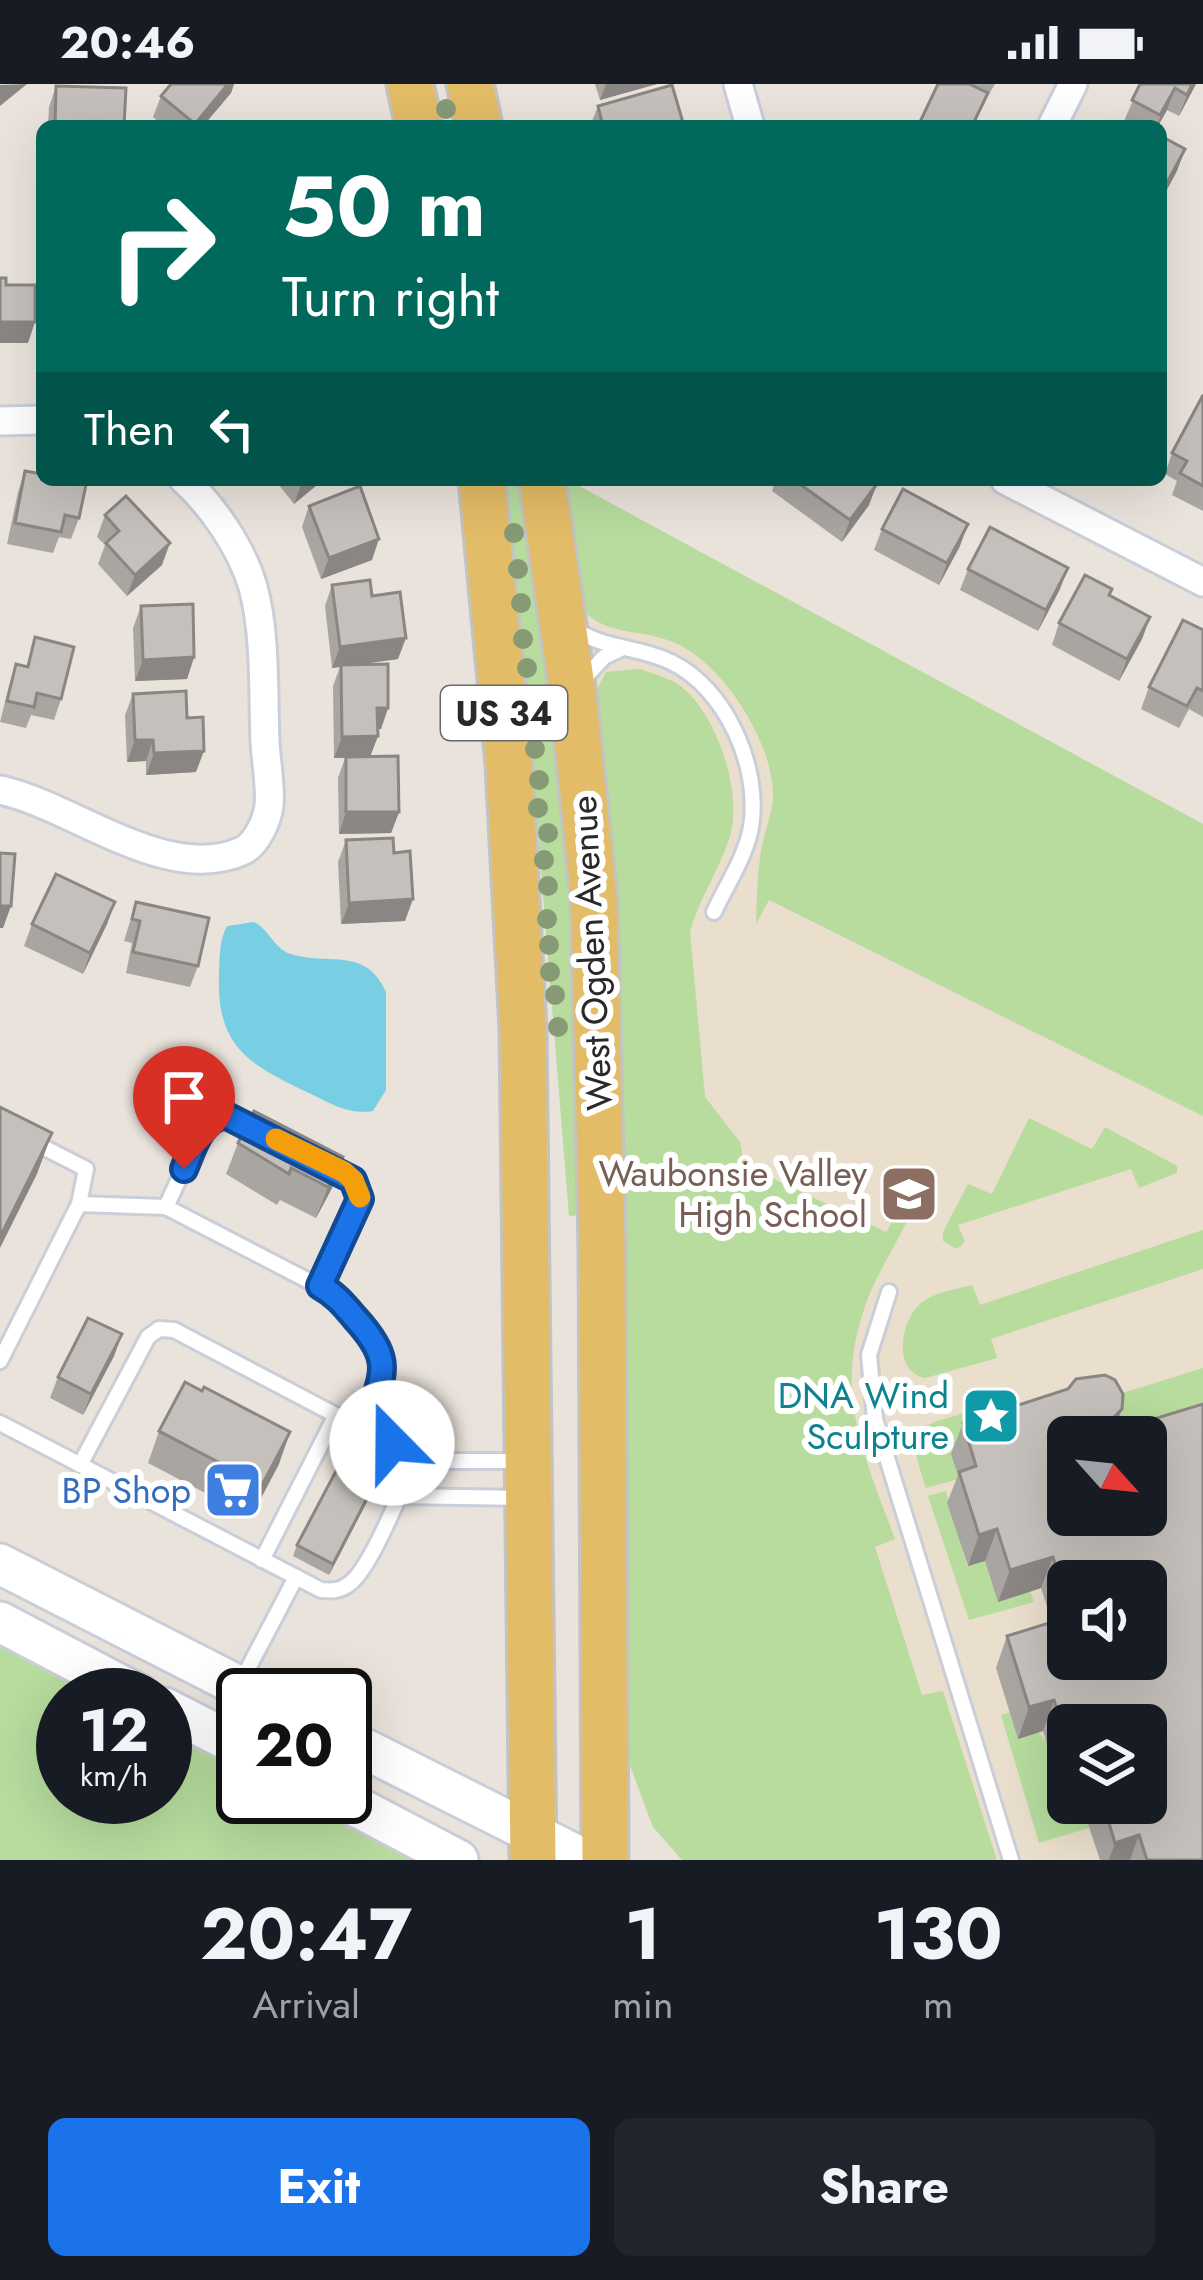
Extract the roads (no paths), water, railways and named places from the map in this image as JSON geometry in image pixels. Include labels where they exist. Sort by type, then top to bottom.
[{"type":"main road","points":[[410,84],[418,120]]},
{"type":"main road","points":[[470,84],[478,120]]},
{"type":"main road","name":"West Ogden Avenue","points":[[483,486],[508,765],[524,1030],[533,1847]]},
{"type":"main road","name":"West Ogden Avenue","points":[[543,486],[573,694],[594,900],[605,1860]]},
{"type":"street","points":[[739,84],[748,120]]},
{"type":"street","points":[[1055,120],[1073,84]]},
{"type":"street","points":[[0,421],[36,420]]},
{"type":"street","points":[[0,790],[33,798],[118,838],[185,859],[247,850],[260,832],[269,807],[252,585],[224,529],[189,486]]},
{"type":"street","points":[[1017,486],[1203,582]]},
{"type":"street","points":[[0,1564],[216,1675]]},
{"type":"street","points":[[0,1622],[88,1668]]},
{"type":"street","points":[[372,1755],[533,1847],[586,1860]]},
{"type":"street","points":[[372,1815],[458,1860]]},
{"type":"lane","points":[[562,617],[580,633],[668,660],[696,675],[716,701],[746,760],[754,795],[750,832],[714,912]]},
{"type":"lane","points":[[573,694],[587,672],[623,648]]},
{"type":"lane","points":[[166,1207],[201,1131],[213,1118],[233,1117],[270,1136]]},
{"type":"lane","points":[[0,1125],[86,1169],[79,1204],[0,1361]]},
{"type":"lane","points":[[307,1154],[353,1180],[360,1199],[320,1286]]},
{"type":"lane","points":[[79,1204],[166,1207],[334,1294],[379,1343],[383,1356],[366,1431]]},
{"type":"lane","points":[[889,1292],[869,1355],[875,1419],[1011,1860]]},
{"type":"lane","points":[[80,1465],[148,1337],[159,1329],[174,1330],[418,1455],[528,1480]]},
{"type":"lane","points":[[262,1560],[336,1415]]},
{"type":"lane","points":[[0,1424],[321,1590],[344,1588],[363,1569],[418,1455]]},
{"type":"lane","points":[[398,1496],[528,1480]]},
{"type":"lane","points":[[258,1668],[296,1577]]},
{"type":"water","points":[[254,922],[285,952],[357,963],[378,978],[386,992],[386,1090],[373,1111],[341,1108],[289,1083],[253,1062],[230,1036],[220,998],[221,943],[227,926]]},
{"type":"place","name":"Waubonsie Valley High School","points":[[909,1194]]},
{"type":"place","name":"DNA Wind Sculpture","points":[[991,1416]]},
{"type":"place","name":"BP Shop","points":[[233,1490]]}]
